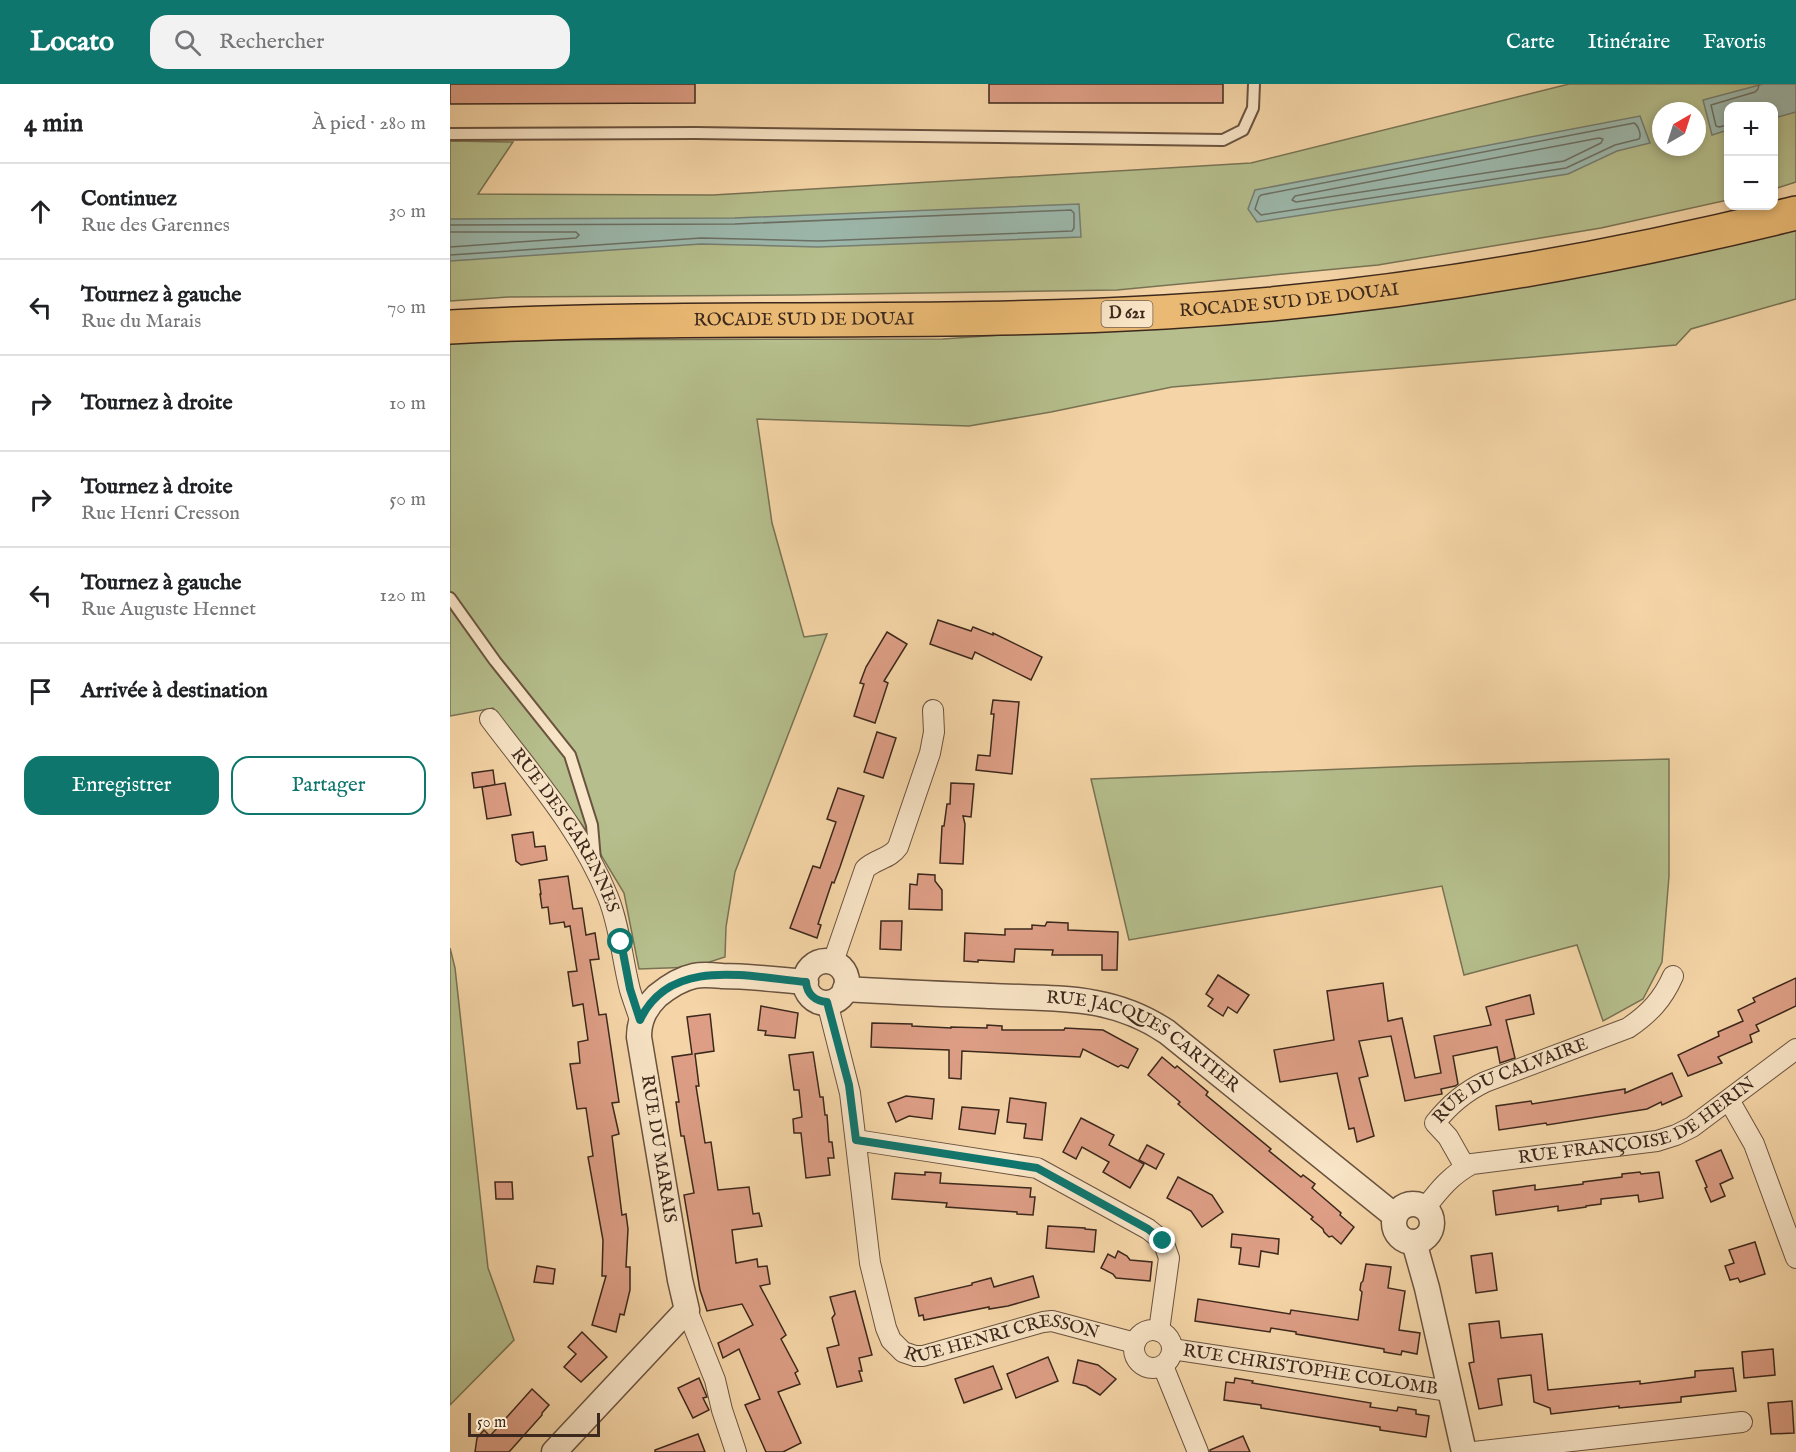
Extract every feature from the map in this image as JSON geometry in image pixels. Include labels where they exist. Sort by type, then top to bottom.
[{"type":"highway","points":[[1778,199],[1796,194]]},
{"type":"highway","name":"ROCADE SUD DE DOUAI","points":[[450,313],[608,306],[1054,303],[1288,288],[1366,278],[1631,231],[1731,210]]},
{"type":"highway","name":"ROCADE SUD DE DOUAI","points":[[450,327],[606,321],[1023,319],[1249,306],[1400,290],[1545,267],[1667,244],[1796,213]]},
{"type":"street","points":[[833,962],[865,869],[892,854],[898,847],[930,753],[934,732],[933,710]]},
{"type":"street","name":"RUE DES GARENNES","points":[[490,719],[563,816],[603,885],[614,914],[630,989],[640,1020]]},
{"type":"street","points":[[822,961],[833,962],[842,967],[847,983],[836,996],[818,1001],[810,995],[806,982],[807,973],[814,965],[822,961]]},
{"type":"street","points":[[640,1020],[650,1004],[665,989],[694,976],[744,976],[806,982]]},
{"type":"street","name":"RUE DU CALVAIRE","points":[[1465,1167],[1448,1137],[1435,1123],[1450,1106],[1467,1091],[1485,1082],[1628,1028],[1647,1015],[1667,990],[1673,976]]},
{"type":"street","name":"RUE HENRI CRESSON","points":[[836,996],[873,1276],[888,1334],[896,1346],[903,1352],[923,1356],[1052,1321],[1135,1343]]},
{"type":"street","name":"RUE JACQUES CARTIER","points":[[836,996],[1084,1000],[1125,1009],[1167,1032],[1395,1216]]},
{"type":"street","name":"RUE DU MARAIS","points":[[640,1020],[639,1037],[680,1280],[687,1310],[718,1389],[722,1410],[736,1452]]},
{"type":"street","name":"RUE FRANÇOISE DE HERIN","points":[[1465,1167],[1480,1162],[1666,1139],[1692,1127],[1796,1049]]},
{"type":"street","points":[[1729,1100],[1754,1144],[1796,1258]]},
{"type":"street","points":[[856,1140],[1037,1168],[1148,1229],[1163,1241],[1169,1258],[1159,1331]]},
{"type":"street","points":[[1426,1207],[1447,1181],[1465,1167]]},
{"type":"street","points":[[1414,1203],[1426,1207],[1432,1217],[1432,1229],[1425,1238],[1414,1242],[1398,1234],[1394,1222],[1402,1206],[1414,1203]]},
{"type":"street","points":[[1414,1242],[1464,1452]]},
{"type":"street","points":[[554,1452],[687,1310]]},
{"type":"street","points":[[1168,1357],[1154,1368],[1142,1365],[1135,1355],[1135,1343],[1139,1336],[1147,1331],[1159,1331],[1168,1338],[1168,1357],[1198,1452]]},
{"type":"street","name":"RUE CHRISTOPHE COLOMB","points":[[1168,1357],[1449,1391]]},
{"type":"street","points":[[1474,1452],[1742,1422]]},
{"type":"lane","points":[[450,134],[696,133],[1223,140],[1243,130],[1253,108],[1254,84]]},
{"type":"lane","points":[[450,598],[495,661],[570,755],[592,825],[596,871]]},
{"type":"green space","points":[[1569,84],[1796,84],[1796,182],[1778,188],[1778,102],[1724,102],[1724,201],[1601,228],[1378,265],[1117,290],[508,297],[450,301],[450,141],[513,142],[478,194],[713,195],[1251,163]]},
{"type":"green space","points":[[1796,220],[1796,299],[1691,329],[1676,345],[1172,387],[969,426],[757,419],[772,523],[804,637],[827,634],[735,872],[726,927],[725,957],[694,967],[639,969],[624,893],[586,830],[493,708],[450,716],[450,340],[943,339],[1285,315]]},
{"type":"green space","points":[[1669,759],[1669,876],[1662,962],[1643,999],[1603,1021],[1577,945],[1464,975],[1442,886],[1129,940],[1091,779],[1418,766]]},
{"type":"green space","points":[[450,948],[455,968],[488,1268],[514,1340],[450,1405]]},
{"type":"water","points":[[1763,84],[1796,84],[1796,112],[1778,117],[1778,102],[1724,102],[1724,131],[1712,135],[1706,102],[1703,100]]},
{"type":"water","points":[[1640,116],[1650,143],[1617,151],[1568,174],[1257,222],[1248,209],[1255,190]]},
{"type":"water","points":[[1079,204],[1081,237],[818,247],[701,244],[450,261],[450,219],[735,218]]},
{"type":"building","points":[[450,84],[695,84],[695,103],[450,104]]},
{"type":"building","points":[[989,84],[1223,84],[1223,103],[989,103]]},
{"type":"building","points":[[938,620],[971,631],[973,627],[993,635],[993,633],[1042,657],[1031,680],[975,652],[972,659],[930,644]]},
{"type":"building","points":[[887,632],[907,644],[884,681],[888,683],[875,723],[854,716],[864,684],[860,683],[866,667]]},
{"type":"building","points":[[993,700],[1019,702],[1012,774],[976,770],[978,755],[990,756]]},
{"type":"building","points":[[877,732],[896,738],[883,778],[864,772]]},
{"type":"building","points":[[493,770],[495,785],[474,788],[472,773]]},
{"type":"building","points":[[505,783],[511,815],[487,819],[482,787]]},
{"type":"building","points":[[951,783],[974,784],[971,817],[963,816],[965,824],[963,864],[940,863],[942,826],[944,826],[947,804],[950,804]]},
{"type":"building","points":[[838,788],[864,796],[818,924],[821,925],[817,938],[790,928],[813,866],[820,868],[836,822],[827,819]]},
{"type":"building","points":[[533,832],[535,847],[545,846],[547,860],[521,865],[516,861],[512,835]]},
{"type":"building","points":[[918,874],[935,875],[935,881],[942,890],[942,910],[909,909],[910,884],[917,885]]},
{"type":"building","points":[[568,876],[573,909],[582,908],[586,935],[595,933],[599,959],[590,960],[599,1015],[606,1014],[619,1102],[612,1103],[619,1134],[612,1136],[622,1215],[626,1214],[628,1229],[626,1267],[630,1267],[630,1290],[624,1315],[620,1314],[616,1332],[592,1325],[606,1276],[602,1276],[603,1240],[588,1157],[593,1156],[586,1108],[577,1109],[570,1064],[580,1063],[578,1042],[588,1040],[583,1004],[573,1006],[568,972],[577,971],[570,926],[565,927],[564,922],[550,924],[548,907],[542,908],[540,894],[539,880]]},
{"type":"building","points":[[881,921],[902,921],[901,950],[880,949]]},
{"type":"building","points":[[1047,922],[1068,923],[1068,930],[1118,932],[1117,970],[1102,970],[1102,955],[1052,955],[1053,950],[1015,949],[1014,962],[964,961],[965,933],[1005,935],[1005,929],[1032,929],[1032,925],[1045,926]]},
{"type":"building","points":[[1218,975],[1249,995],[1237,1013],[1228,1007],[1223,1016],[1208,1006],[1213,999],[1206,994]]},
{"type":"building","points":[[1796,978],[1796,1006],[1756,1025],[1759,1031],[1750,1035],[1752,1042],[1718,1057],[1722,1063],[1688,1076],[1678,1055],[1719,1036],[1718,1032],[1743,1021],[1738,1010],[1755,1002],[1753,998]]},
{"type":"building","points":[[1383,983],[1388,1021],[1402,1018],[1415,1078],[1441,1073],[1434,1036],[1491,1025],[1486,1007],[1530,995],[1534,1014],[1506,1020],[1515,1058],[1500,1063],[1497,1047],[1453,1056],[1458,1084],[1441,1089],[1442,1094],[1405,1101],[1391,1036],[1359,1041],[1368,1076],[1359,1078],[1374,1136],[1357,1142],[1354,1128],[1349,1129],[1337,1073],[1280,1082],[1274,1050],[1334,1040],[1327,991]]},
{"type":"building","points":[[761,1006],[798,1013],[795,1038],[765,1035],[766,1031],[758,1030]]},
{"type":"building","points":[[710,1014],[714,1051],[695,1054],[699,1086],[696,1086],[705,1143],[711,1142],[718,1190],[749,1187],[753,1214],[759,1213],[762,1226],[732,1230],[736,1263],[757,1259],[758,1267],[767,1266],[770,1284],[760,1286],[786,1335],[781,1339],[798,1371],[795,1373],[800,1384],[778,1392],[801,1443],[783,1452],[766,1452],[745,1405],[760,1399],[739,1349],[723,1358],[718,1343],[753,1325],[742,1304],[707,1311],[700,1290],[684,1195],[694,1193],[684,1136],[681,1136],[676,1102],[679,1102],[672,1057],[692,1054],[687,1017]]},
{"type":"building","points":[[872,1023],[951,1028],[987,1028],[987,1025],[1002,1026],[1002,1030],[1064,1030],[1065,1028],[1103,1030],[1138,1049],[1128,1068],[1121,1065],[1118,1067],[1083,1049],[1080,1057],[962,1051],[961,1079],[949,1078],[949,1050],[871,1047]]},
{"type":"building","points":[[813,1052],[820,1097],[823,1097],[829,1142],[832,1142],[834,1158],[828,1158],[830,1175],[806,1178],[801,1133],[794,1133],[793,1119],[802,1117],[799,1090],[794,1090],[789,1055]]},
{"type":"building","points":[[1162,1057],[1175,1068],[1177,1066],[1208,1092],[1206,1095],[1271,1149],[1269,1151],[1301,1177],[1303,1175],[1315,1184],[1312,1188],[1354,1227],[1341,1244],[1332,1236],[1329,1237],[1311,1219],[1313,1217],[1207,1129],[1148,1075]]},
{"type":"building","points":[[1672,1073],[1682,1096],[1662,1105],[1661,1102],[1647,1109],[1499,1130],[1496,1106],[1531,1101],[1532,1104],[1625,1089],[1625,1093]]},
{"type":"building","points":[[906,1096],[934,1099],[932,1119],[909,1116],[896,1122],[888,1103]]},
{"type":"building","points":[[1010,1098],[1046,1103],[1042,1140],[1024,1138],[1026,1124],[1007,1122]]},
{"type":"building","points":[[962,1107],[999,1110],[995,1134],[959,1129]]},
{"type":"building","points":[[1081,1118],[1114,1135],[1109,1145],[1144,1164],[1130,1188],[1103,1172],[1109,1162],[1082,1147],[1076,1159],[1063,1152]]},
{"type":"building","points":[[1147,1145],[1164,1154],[1156,1169],[1139,1160]]},
{"type":"building","points":[[1721,1150],[1733,1178],[1720,1184],[1725,1196],[1711,1202],[1696,1161]]},
{"type":"building","points":[[925,1172],[941,1173],[940,1183],[1031,1188],[1030,1197],[1035,1197],[1033,1215],[946,1207],[947,1203],[892,1199],[895,1173],[925,1175]]},
{"type":"building","points":[[1640,1172],[1641,1174],[1659,1172],[1663,1198],[1639,1202],[1638,1195],[1601,1199],[1601,1204],[1558,1211],[1558,1206],[1496,1215],[1493,1191],[1535,1185],[1535,1190],[1583,1184],[1583,1182],[1622,1177],[1622,1174]]},
{"type":"building","points":[[1178,1177],[1212,1195],[1223,1212],[1202,1227],[1191,1211],[1167,1198]]},
{"type":"building","points":[[495,1182],[512,1182],[513,1199],[496,1199]]},
{"type":"building","points":[[1048,1226],[1096,1230],[1094,1252],[1046,1248]]},
{"type":"building","points":[[1232,1234],[1279,1239],[1278,1254],[1261,1251],[1259,1267],[1239,1264],[1241,1248],[1231,1247]]},
{"type":"building","points":[[1755,1242],[1765,1274],[1740,1282],[1738,1278],[1730,1280],[1725,1266],[1734,1263],[1729,1250]]},
{"type":"building","points":[[1118,1251],[1130,1260],[1152,1262],[1150,1281],[1116,1278],[1101,1268],[1108,1254],[1115,1258]]},
{"type":"building","points":[[1492,1253],[1497,1290],[1476,1293],[1471,1256]]},
{"type":"building","points":[[1366,1264],[1391,1267],[1388,1288],[1405,1291],[1399,1330],[1420,1333],[1417,1354],[1402,1351],[1401,1355],[1384,1352],[1384,1349],[1271,1328],[1270,1332],[1195,1321],[1198,1299],[1290,1314],[1291,1310],[1358,1320],[1361,1283]]},
{"type":"building","points":[[537,1266],[555,1269],[553,1284],[534,1282]]},
{"type":"building","points":[[1033,1276],[1039,1297],[1008,1306],[989,1309],[989,1307],[924,1320],[923,1315],[919,1316],[915,1298],[972,1285],[972,1283],[991,1278],[994,1287]]},
{"type":"building","points":[[855,1291],[872,1355],[859,1358],[862,1381],[837,1387],[827,1348],[839,1345],[832,1318],[835,1314],[830,1297]]},
{"type":"building","points":[[1499,1321],[1501,1338],[1542,1334],[1548,1390],[1640,1381],[1640,1384],[1695,1377],[1695,1371],[1733,1368],[1736,1391],[1681,1397],[1681,1402],[1551,1414],[1550,1408],[1534,1402],[1531,1375],[1498,1379],[1502,1405],[1479,1409],[1469,1363],[1474,1362],[1469,1324]]},
{"type":"building","points":[[582,1332],[607,1357],[581,1382],[564,1367],[576,1354],[568,1347]]},
{"type":"building","points":[[1773,1349],[1775,1375],[1744,1378],[1742,1352]]},
{"type":"building","points":[[1048,1357],[1058,1381],[1016,1398],[1007,1374]]},
{"type":"building","points":[[1078,1360],[1098,1365],[1116,1379],[1100,1395],[1086,1386],[1073,1383]]},
{"type":"building","points":[[993,1366],[1002,1389],[964,1403],[955,1379]]},
{"type":"building","points":[[699,1378],[707,1397],[703,1398],[709,1410],[693,1418],[678,1388]]},
{"type":"building","points":[[1235,1378],[1253,1381],[1252,1383],[1371,1403],[1370,1407],[1397,1411],[1398,1407],[1416,1410],[1416,1414],[1429,1416],[1426,1437],[1224,1400],[1226,1382],[1234,1383]]},
{"type":"building","points":[[532,1389],[549,1405],[509,1452],[475,1452],[477,1438],[484,1430],[490,1436]]},
{"type":"building","points":[[1792,1401],[1794,1433],[1771,1434],[1768,1403]]},
{"type":"building","points":[[698,1434],[705,1452],[655,1452],[655,1450]]},
{"type":"building","points":[[1243,1436],[1250,1452],[1210,1452],[1210,1450]]},
{"type":"route","points":[[621,942],[630,989],[640,1020],[644,1011],[665,989],[694,976],[744,976],[806,982],[810,995],[818,1001],[827,1002],[849,1085],[856,1140],[1037,1168],[1148,1229],[1163,1241]]}]
